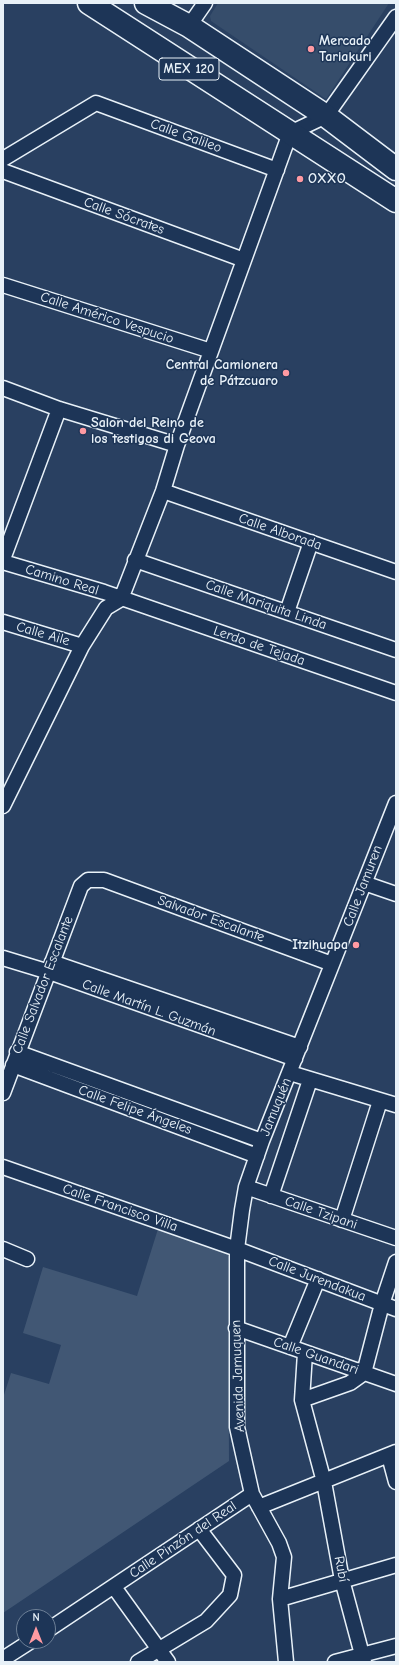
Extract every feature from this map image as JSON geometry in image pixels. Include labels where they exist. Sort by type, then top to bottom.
[{"type":"main road","name":"MEX 120","points":[[89,3],[396,201]]},
{"type":"main road","name":"MEX 120","points":[[146,3],[189,26],[326,116],[396,169]]},
{"type":"street","points":[[189,26],[205,3]]},
{"type":"street","points":[[3,806],[82,646],[106,608],[121,599],[135,560],[163,492],[177,445],[290,133],[326,116],[396,17]]},
{"type":"street","name":"Calle Galileo","points":[[3,159],[96,103],[277,170]]},
{"type":"street","name":"Calle Sócrates","points":[[3,171],[244,260]]},
{"type":"street","name":"Calle Américo Vespucio","points":[[3,285],[211,351]]},
{"type":"street","points":[[3,388],[59,409],[177,445]]},
{"type":"street","points":[[3,561],[59,409]]},
{"type":"street","name":"Calle Alborada","points":[[163,492],[396,572]]},
{"type":"street","points":[[286,612],[311,542]]},
{"type":"street","name":"Calle Mariquita Linda","points":[[135,560],[396,650]]},
{"type":"street","name":"Camino Real","points":[[3,561],[121,599]]},
{"type":"street","name":"Lerdo de Tejada","points":[[121,599],[396,693]]},
{"type":"street","name":"Calle Aile","points":[[3,622],[82,646]]},
{"type":"street","name":"Calle Jamuren","points":[[298,1053],[396,802]]},
{"type":"street","name":"Salvador Escalante","points":[[88,880],[104,880],[332,964]]},
{"type":"street","name":"Calle Salvador Escalante","points":[[3,1093],[81,886],[88,880]]},
{"type":"street","points":[[364,883],[396,894]]},
{"type":"street","name":"Calle Martín L. Guzmán","points":[[3,958],[50,967],[298,1053]]},
{"type":"street","name":"Jamuquén","points":[[257,1156],[298,1053]]},
{"type":"street","name":"Calle Felipe Ángeles","points":[[15,1058],[145,1099],[262,1142]]},
{"type":"street","name":"Calle Felipe Ángeles","points":[[15,1058],[140,1112],[257,1156]]},
{"type":"street","points":[[290,1073],[396,1105]]},
{"type":"street","points":[[271,1196],[310,1080]]},
{"type":"street","points":[[140,1112],[145,1099]]},
{"type":"street","points":[[342,1220],[380,1100]]},
{"type":"street","name":"Avenida Jamuquen","points":[[257,1156],[246,1188],[237,1249],[237,1427],[252,1494],[284,1557],[280,1599],[286,1662]]},
{"type":"street","name":"Calle Francisco Villa","points":[[3,1167],[237,1249]]},
{"type":"street","name":"Calle Tzipani","points":[[246,1188],[396,1238]]},
{"type":"street","points":[[3,1249],[27,1259]]},
{"type":"street","name":"Calle Jurendakua","points":[[237,1249],[396,1309]]},
{"type":"street","points":[[302,1400],[350,1383],[364,1373],[382,1304],[396,1262]]},
{"type":"street","points":[[290,1347],[318,1280]]},
{"type":"street","name":"Calle Guandari","points":[[236,1328],[396,1384]]},
{"type":"street","name":"Rubí","points":[[305,1353],[302,1400],[324,1482],[342,1580],[363,1659]]},
{"type":"street","points":[[259,1507],[392,1454],[396,1482]]},
{"type":"street","name":"Calle Pinzón del Real","points":[[56,1625],[252,1494]]},
{"type":"street","points":[[138,1662],[159,1648],[206,1622],[230,1595],[234,1575],[200,1529]]},
{"type":"street","points":[[280,1599],[342,1580],[396,1566]]},
{"type":"street","points":[[114,1587],[168,1662]]},
{"type":"street","points":[[335,1662],[363,1659],[396,1646]]},
{"type":"street","points":[[3,1659],[19,1649]]},
{"type":"shaded area","name":"Mercado Tariakuri","points":[[218,3],[389,3],[326,99],[211,21],[210,16]]},
{"type":"shaded area","points":[[158,1229],[228,1252],[229,1461],[3,1613],[3,1398],[11,1373],[49,1384],[61,1345],[23,1333],[43,1267],[137,1296]]},
{"type":"place","name":"Mercado Tariakuri","points":[[311,49]]},
{"type":"place","name":"OXXO","points":[[300,179]]},
{"type":"place","name":"Central Camionera de Pátzcuaro","points":[[286,373]]},
{"type":"place","name":"Salon del Reino de los testigos di Geova","points":[[83,431]]},
{"type":"place","name":"Itzihuapa","points":[[356,945]]}]
